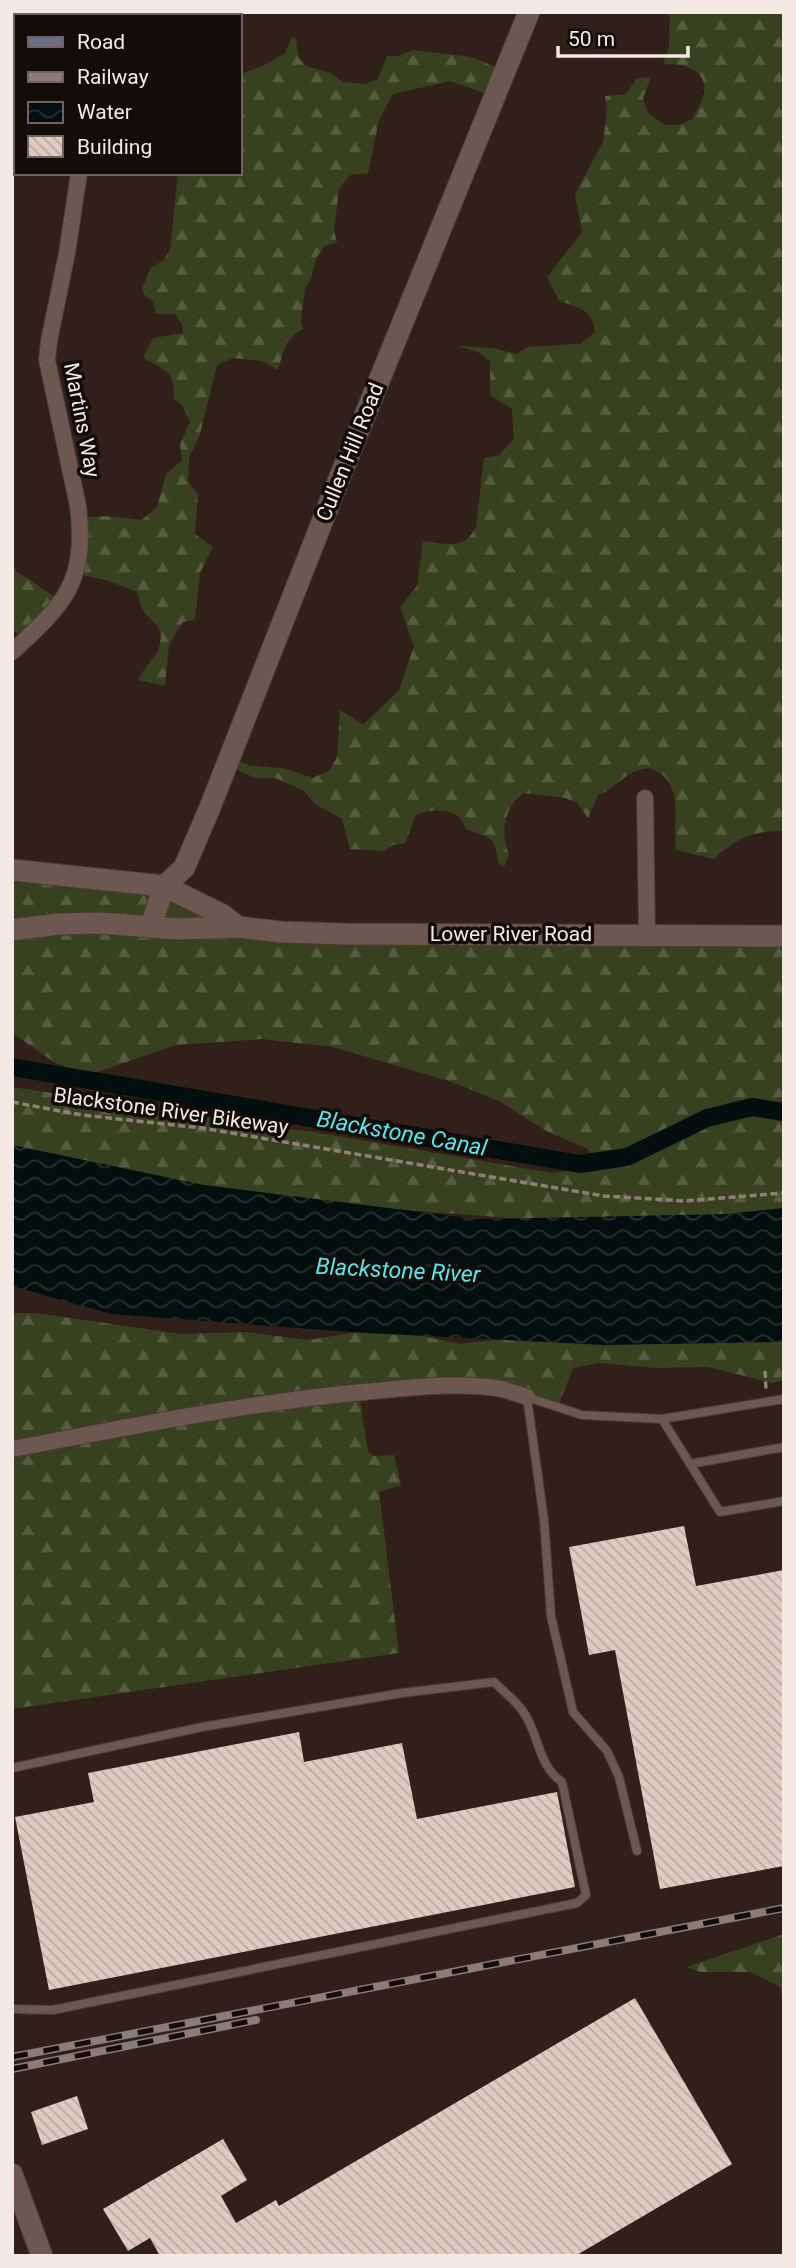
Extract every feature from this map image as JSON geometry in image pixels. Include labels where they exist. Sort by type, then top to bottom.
[{"type":"street","name":"Cullen Hill Road","points":[[164,886],[184,868],[209,810],[335,489],[529,12]]},
{"type":"street","name":"Martins Way","points":[[12,652],[37,629],[67,594],[75,578],[79,553],[78,506],[47,360],[79,175]]},
{"type":"street","points":[[645,798],[647,935]]},
{"type":"street","name":"Lower River Road","points":[[12,870],[164,886],[223,915],[238,927]]},
{"type":"street","points":[[151,926],[164,886]]},
{"type":"street","name":"Lower River Road","points":[[12,930],[58,924],[178,929],[238,927],[281,932],[346,934],[784,936]]},
{"type":"street","points":[[12,1449],[150,1422],[331,1395],[405,1388],[466,1387],[498,1388],[527,1397]]},
{"type":"street","points":[[12,2174],[42,2256]]},
{"type":"lane","points":[[637,1851],[619,1777],[607,1751],[573,1712],[551,1616],[544,1520],[527,1397],[582,1415],[662,1419],[784,1399]]},
{"type":"lane","points":[[662,1419],[720,1512],[784,1501]]},
{"type":"lane","points":[[690,1464],[784,1447]]},
{"type":"lane","points":[[12,1768],[202,1727],[402,1693],[494,1682],[523,1710],[542,1757],[553,1776],[562,1782],[586,1895],[578,1903],[53,2010],[12,2009]]},
{"type":"path","name":"Blackstone River Bikeway","points":[[12,1102],[82,1115],[202,1128],[604,1196],[685,1201],[784,1193]]},
{"type":"path","points":[[765,1371],[766,1391]]},
{"type":"green space","points":[[666,12],[784,12],[784,831],[763,832],[746,837],[714,859],[676,850],[676,808],[672,789],[660,773],[645,769],[634,772],[598,795],[588,818],[577,803],[565,798],[524,793],[512,806],[505,821],[509,855],[504,867],[498,863],[496,848],[490,839],[466,829],[458,816],[438,810],[416,815],[405,843],[393,845],[385,851],[350,849],[342,819],[315,804],[303,790],[275,778],[255,778],[224,763],[228,756],[250,766],[283,768],[313,778],[330,770],[337,757],[340,710],[363,725],[399,690],[414,646],[400,607],[417,586],[423,541],[454,544],[471,535],[476,527],[484,458],[499,455],[514,438],[512,409],[490,395],[490,361],[478,352],[458,346],[493,348],[516,354],[527,347],[580,344],[595,332],[588,313],[559,301],[547,277],[582,232],[575,194],[603,142],[607,110],[605,96],[626,94],[637,78],[651,77],[643,98],[648,113],[665,125],[678,125],[693,119],[701,102],[704,84],[697,73],[684,66],[663,65],[669,47],[670,17]]},
{"type":"green space","points":[[292,37],[296,38],[298,57],[306,66],[331,73],[343,82],[366,84],[378,79],[387,56],[399,56],[413,50],[472,57],[502,70],[490,95],[450,81],[393,94],[379,120],[368,173],[350,175],[339,189],[334,231],[337,242],[325,246],[316,258],[311,279],[305,288],[301,321],[303,329],[289,341],[278,370],[262,361],[233,358],[217,365],[200,434],[189,458],[188,482],[198,494],[195,534],[213,547],[200,573],[195,619],[183,622],[169,645],[165,686],[138,680],[158,650],[161,639],[159,628],[145,613],[137,592],[106,580],[68,572],[77,518],[105,516],[142,520],[157,507],[166,474],[182,460],[180,444],[190,422],[183,406],[174,399],[173,382],[167,372],[143,358],[153,338],[183,333],[183,327],[175,314],[156,314],[153,301],[144,295],[142,288],[151,268],[164,260],[170,250],[178,175],[242,175],[242,73],[261,67],[285,53]]},
{"type":"green space","points":[[12,562],[16,571],[55,599],[22,637],[12,629]]},
{"type":"green space","points":[[12,874],[166,894],[229,923],[784,937],[784,1217],[575,1227],[497,1217],[177,1193],[12,1161],[12,1087],[326,1134],[552,1173],[586,1169],[592,1157],[588,1149],[548,1132],[501,1102],[452,1082],[333,1047],[262,1039],[176,1045],[86,1076],[54,1062],[12,1033]]},
{"type":"green space","points":[[12,1313],[36,1313],[181,1334],[247,1332],[308,1340],[385,1328],[460,1344],[543,1335],[784,1321],[784,1380],[772,1383],[708,1367],[658,1368],[599,1363],[573,1368],[559,1404],[531,1393],[468,1386],[359,1395],[368,1451],[373,1456],[394,1455],[401,1485],[379,1492],[399,1653],[12,1709]]},
{"type":"green space","points":[[784,1934],[784,2011],[780,1987],[751,1972],[700,1972],[687,1967]]},
{"type":"water","name":"Blackstone River","points":[[12,1145],[204,1185],[477,1219],[725,1214],[784,1208],[784,1342],[605,1345],[366,1333],[111,1314],[12,1286]]},
{"type":"building","points":[[684,1526],[696,1586],[784,1570],[784,1866],[660,1889],[615,1650],[589,1655],[569,1547]]},
{"type":"building","points":[[299,1732],[304,1762],[402,1743],[417,1819],[557,1792],[575,1887],[49,1990],[15,1817],[94,1802],[88,1773]]},
{"type":"building","points":[[635,1998],[732,2164],[575,2256],[160,2256],[150,2238],[128,2251],[103,2209],[223,2139],[247,2180],[221,2196],[236,2223],[276,2200],[279,2206]]},
{"type":"building","points":[[77,2096],[88,2129],[42,2145],[31,2112]]},
{"type":"waterway","name":"Blackstone Canal","points":[[12,1067],[580,1164],[627,1157],[707,1118],[752,1107],[784,1112]]},
{"type":"railway","points":[[12,2057],[784,1908]]},
{"type":"railway","points":[[12,2069],[256,2020]]}]
